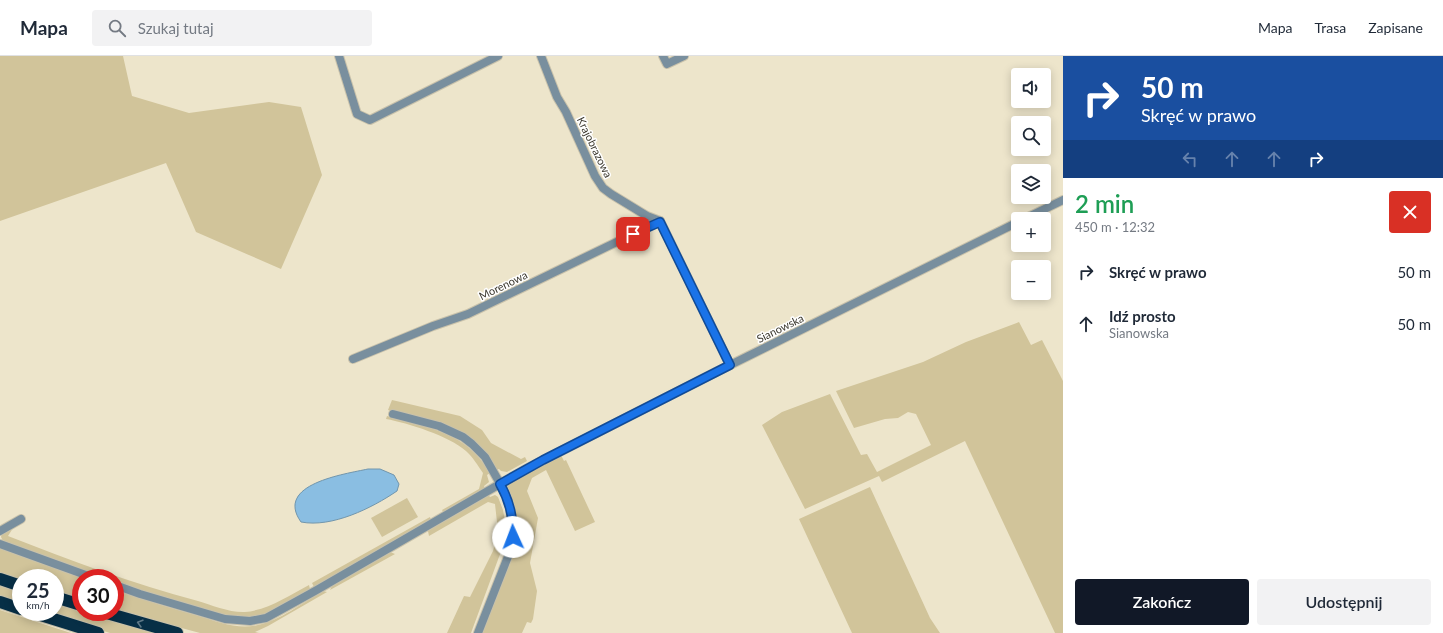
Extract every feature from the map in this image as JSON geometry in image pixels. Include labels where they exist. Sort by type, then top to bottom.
[{"type":"highway","points":[[0,579],[12,583]]},
{"type":"highway","points":[[0,602],[12,606]]},
{"type":"highway","points":[[124,618],[177,633]]},
{"type":"highway","points":[[60,621],[98,633]]},
{"type":"street","points":[[339,58],[357,114],[370,120],[498,56]]},
{"type":"street","name":"Krajobrazowa","points":[[541,56],[556,97],[566,112],[595,176],[603,188],[647,216],[660,222]]},
{"type":"street","points":[[664,56],[667,64],[684,56]]},
{"type":"street","points":[[1038,212],[1063,200]]},
{"type":"street","points":[[660,222],[730,365]]},
{"type":"street","name":"Morenowa","points":[[353,359],[433,326],[468,314],[660,222]]},
{"type":"street","name":"Sianowska","points":[[124,588],[225,620],[259,620],[315,591],[553,455],[1011,225]]},
{"type":"street","points":[[393,414],[439,426],[463,437],[485,458],[506,494],[510,508],[513,537],[507,559],[478,633]]},
{"type":"street","points":[[0,531],[21,519]]},
{"type":"street","points":[[0,544],[72,570]]},
{"type":"shaded area","points":[[0,56],[123,56],[132,96],[189,113],[269,102],[301,107],[322,175],[281,269],[196,232],[166,163],[0,221]]},
{"type":"shaded area","points":[[1019,322],[1031,345],[1042,340],[1063,381],[1063,633],[1055,633],[965,441],[882,482],[879,476],[805,509],[762,425],[782,412],[830,394],[861,455],[867,454],[877,472],[931,445],[916,414],[908,412],[898,418],[885,419],[854,428],[836,391],[923,362],[966,342]]},
{"type":"shaded area","points":[[392,400],[460,416],[482,430],[491,443],[521,459],[525,457],[527,461],[507,472],[499,469],[496,470],[480,447],[388,410]]},
{"type":"shaded area","points":[[387,416],[432,428],[458,440],[470,448],[490,473],[487,475],[489,482],[484,486],[485,489],[444,513],[442,510],[479,489],[483,473],[471,456],[459,445],[428,431],[386,419]]},
{"type":"shaded area","points":[[561,455],[564,461],[566,460],[595,522],[575,531],[546,470],[532,478],[527,491],[538,518],[530,563],[537,591],[533,619],[531,623],[527,622],[522,633],[482,633],[512,556],[507,484]]},
{"type":"shaded area","points":[[870,487],[930,618],[940,633],[852,633],[799,519]]},
{"type":"shaded area","points":[[488,494],[490,497],[495,495],[498,497],[503,510],[505,534],[503,546],[471,633],[447,633],[464,596],[470,597],[493,551],[498,531],[495,504],[488,502],[429,536],[428,531]]},
{"type":"shaded area","points":[[407,498],[418,517],[382,537],[371,518]]},
{"type":"shaded area","points":[[430,517],[431,520],[314,587],[312,583]]},
{"type":"shaded area","points":[[13,528],[8,536],[96,569],[78,569],[3,541],[1,537],[2,533]]},
{"type":"shaded area","points":[[0,547],[60,569],[12,569],[12,577],[0,573]]},
{"type":"shaded area","points":[[390,552],[395,554],[330,590],[332,586]]},
{"type":"shaded area","points":[[64,571],[72,574],[72,597],[64,594]]},
{"type":"shaded area","points":[[124,578],[215,607],[239,612],[253,611],[278,602],[309,585],[310,589],[262,616],[236,619],[124,586]]},
{"type":"shaded area","points":[[0,585],[12,589],[12,602],[0,598]]},
{"type":"shaded area","points":[[323,591],[327,592],[255,632],[259,633],[200,633],[124,612],[124,592],[221,623],[243,627],[258,625],[274,620]]},
{"type":"shaded area","points":[[64,606],[72,609],[72,621],[113,621],[156,633],[110,633],[64,619]]},
{"type":"shaded area","points":[[0,610],[12,614],[12,621],[34,621],[71,633],[0,633]]},
{"type":"water","points":[[368,469],[380,469],[394,475],[399,484],[397,491],[376,504],[351,515],[326,522],[301,522],[295,509],[297,498],[304,490],[316,483],[330,478]]},
{"type":"route","points":[[513,537],[510,508],[506,494],[500,484],[543,460],[730,365],[660,222],[633,234]]}]
